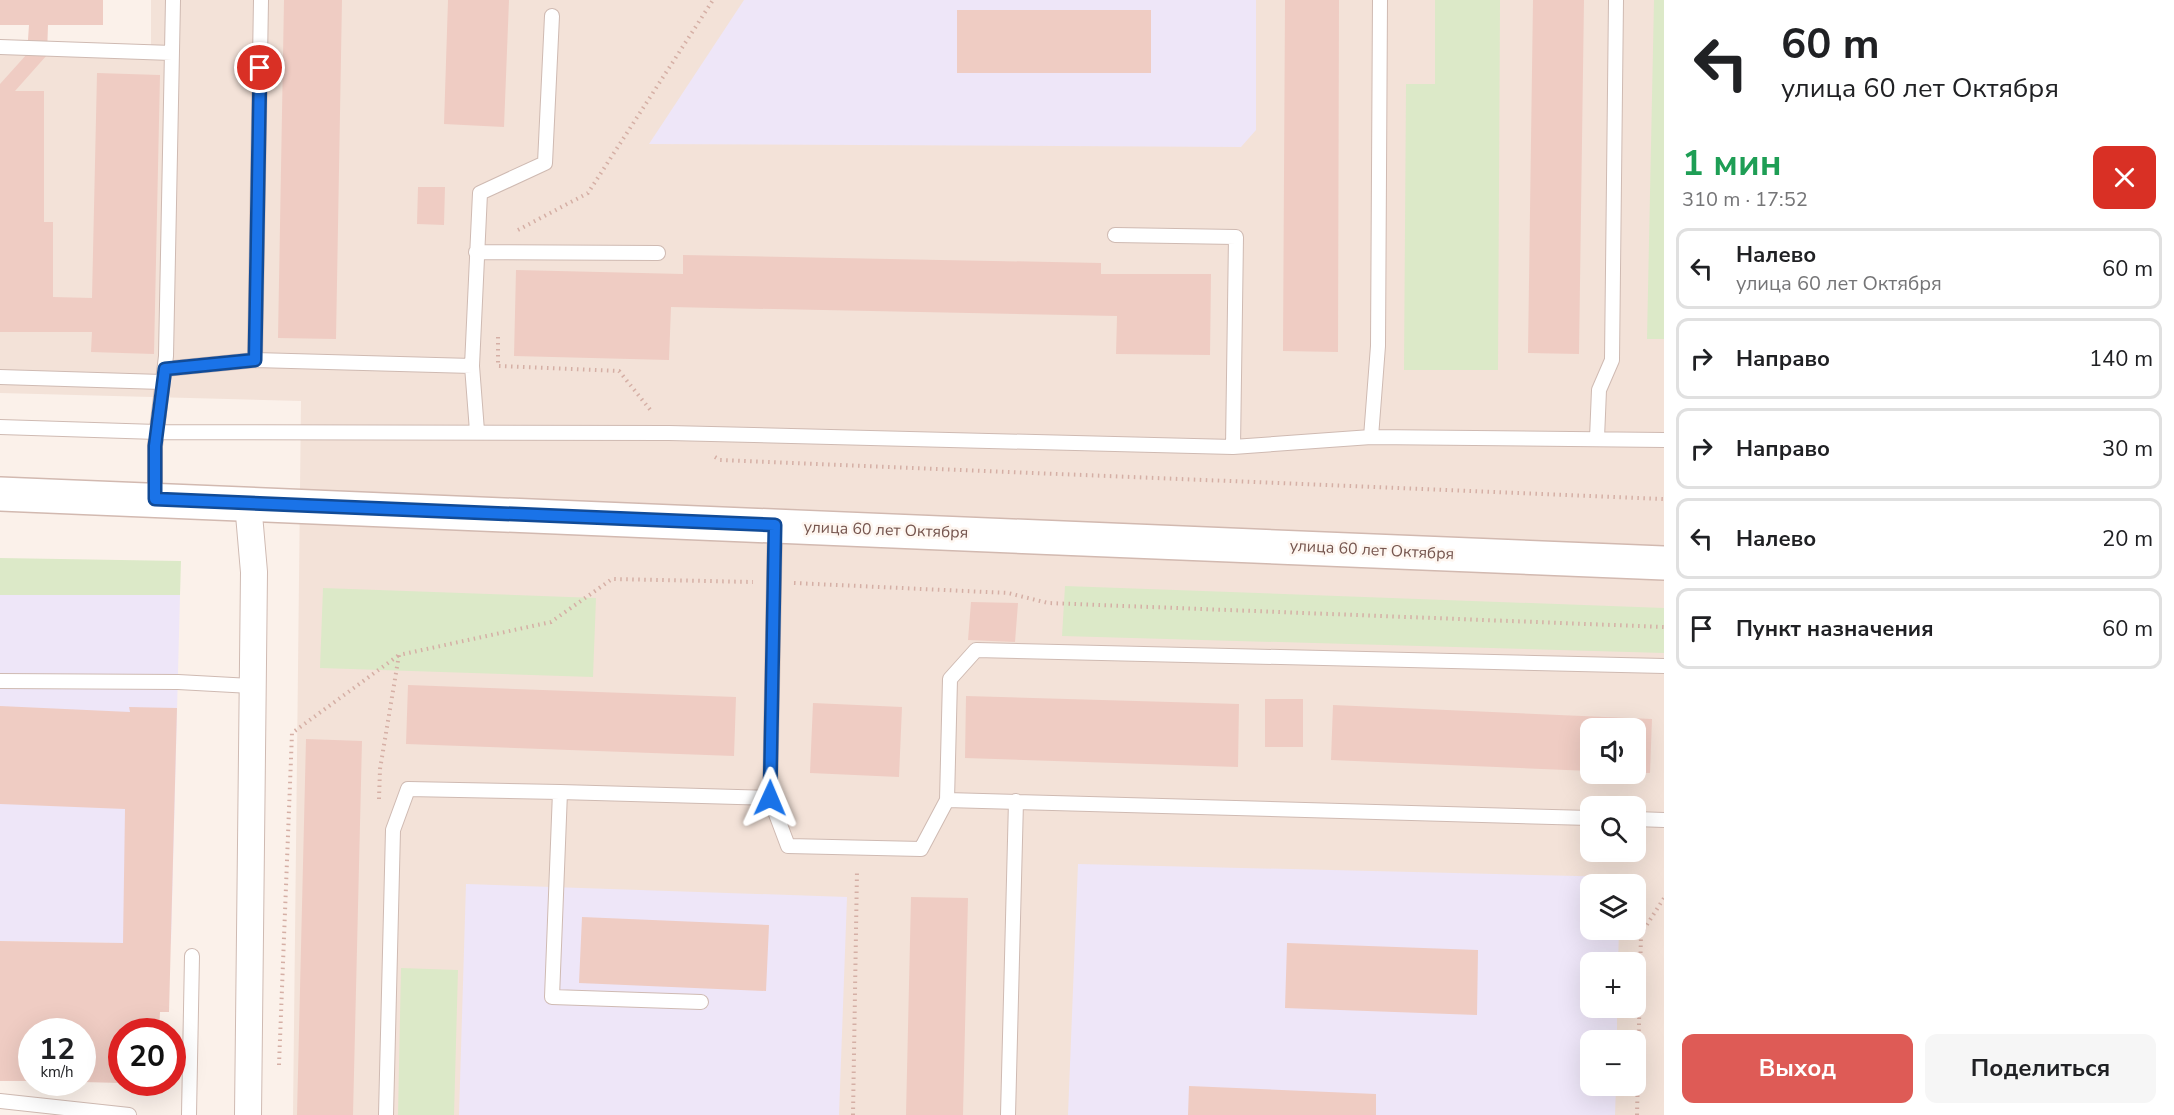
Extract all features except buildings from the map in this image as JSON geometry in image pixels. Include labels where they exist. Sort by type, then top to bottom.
[{"type":"main road","name":"улица 60 лет Октября","points":[[0,494],[1664,562]]},
{"type":"street","points":[[248,503],[254,572],[248,1115]]},
{"type":"lane","points":[[155,499],[157,432],[164,376],[173,0]]},
{"type":"lane","points":[[255,360],[261,0]]},
{"type":"lane","points":[[1371,437],[1378,346],[1380,0]]},
{"type":"lane","points":[[1598,438],[1599,390],[1612,360],[1616,0]]},
{"type":"lane","points":[[477,431],[472,366],[480,193],[545,164],[552,16]]},
{"type":"lane","points":[[0,47],[172,53]]},
{"type":"lane","points":[[1115,235],[1236,237],[1233,447]]},
{"type":"lane","points":[[476,252],[658,253]]},
{"type":"lane","points":[[0,377],[164,376],[255,360],[472,366]]},
{"type":"lane","points":[[0,427],[157,432],[477,431],[1233,447],[1371,437],[1664,440]]},
{"type":"lane","points":[[775,525],[770,798],[788,846],[921,849],[947,800],[950,679],[976,650],[1664,666]]},
{"type":"lane","points":[[0,681],[178,682],[251,686]]},
{"type":"lane","points":[[386,1115],[393,830],[408,789],[770,798]]},
{"type":"lane","points":[[560,792],[552,997],[701,1002]]},
{"type":"lane","points":[[947,800],[1580,818]]},
{"type":"lane","points":[[1008,1115],[1016,801]]},
{"type":"lane","points":[[1646,819],[1664,820]]},
{"type":"lane","points":[[189,1115],[192,956]]},
{"type":"lane","points":[[0,1101],[129,1115]]},
{"type":"path","points":[[500,252],[500,239],[588,193],[713,0]]},
{"type":"path","points":[[498,332],[498,366],[619,371]]},
{"type":"path","points":[[720,460],[1664,498]]},
{"type":"path","points":[[279,1067],[292,733],[399,655],[551,622],[612,579],[774,582],[1008,593],[1048,603],[1664,627]]},
{"type":"path","points":[[379,804],[380,768],[399,655]]},
{"type":"path","points":[[853,1115],[858,848]]},
{"type":"path","points":[[1636,1115],[1641,934],[1664,897]]},
{"type":"shaded area","points":[[151,0],[1664,0],[1664,1115],[293,1115],[301,401],[0,393],[0,43],[151,45]]},
{"type":"shaded area","points":[[744,0],[1256,0],[1256,130],[1241,147],[649,144]]},
{"type":"shaded area","points":[[0,595],[180,595],[171,944],[0,941]]},
{"type":"shaded area","points":[[1078,864],[1580,876],[1580,940],[1619,940],[1618,952],[1580,952],[1580,1018],[1617,1018],[1617,1030],[1580,1030],[1580,1096],[1616,1096],[1615,1115],[1068,1115]]},
{"type":"shaded area","points":[[466,884],[847,897],[839,1115],[459,1115]]},
{"type":"green space","points":[[1435,0],[1500,0],[1498,370],[1404,370],[1406,84],[1435,84]]},
{"type":"green space","points":[[1654,0],[1664,0],[1664,339],[1647,339]]},
{"type":"green space","points":[[0,558],[181,561],[180,595],[0,595]]},
{"type":"green space","points":[[1065,586],[1664,608],[1664,653],[1062,636]]},
{"type":"green space","points":[[323,588],[596,598],[593,677],[320,668]]},
{"type":"green space","points":[[401,968],[458,970],[454,1115],[398,1115]]},
{"type":"route","points":[[260,68],[255,360],[165,369],[155,446],[155,499],[775,525],[770,798]]}]
